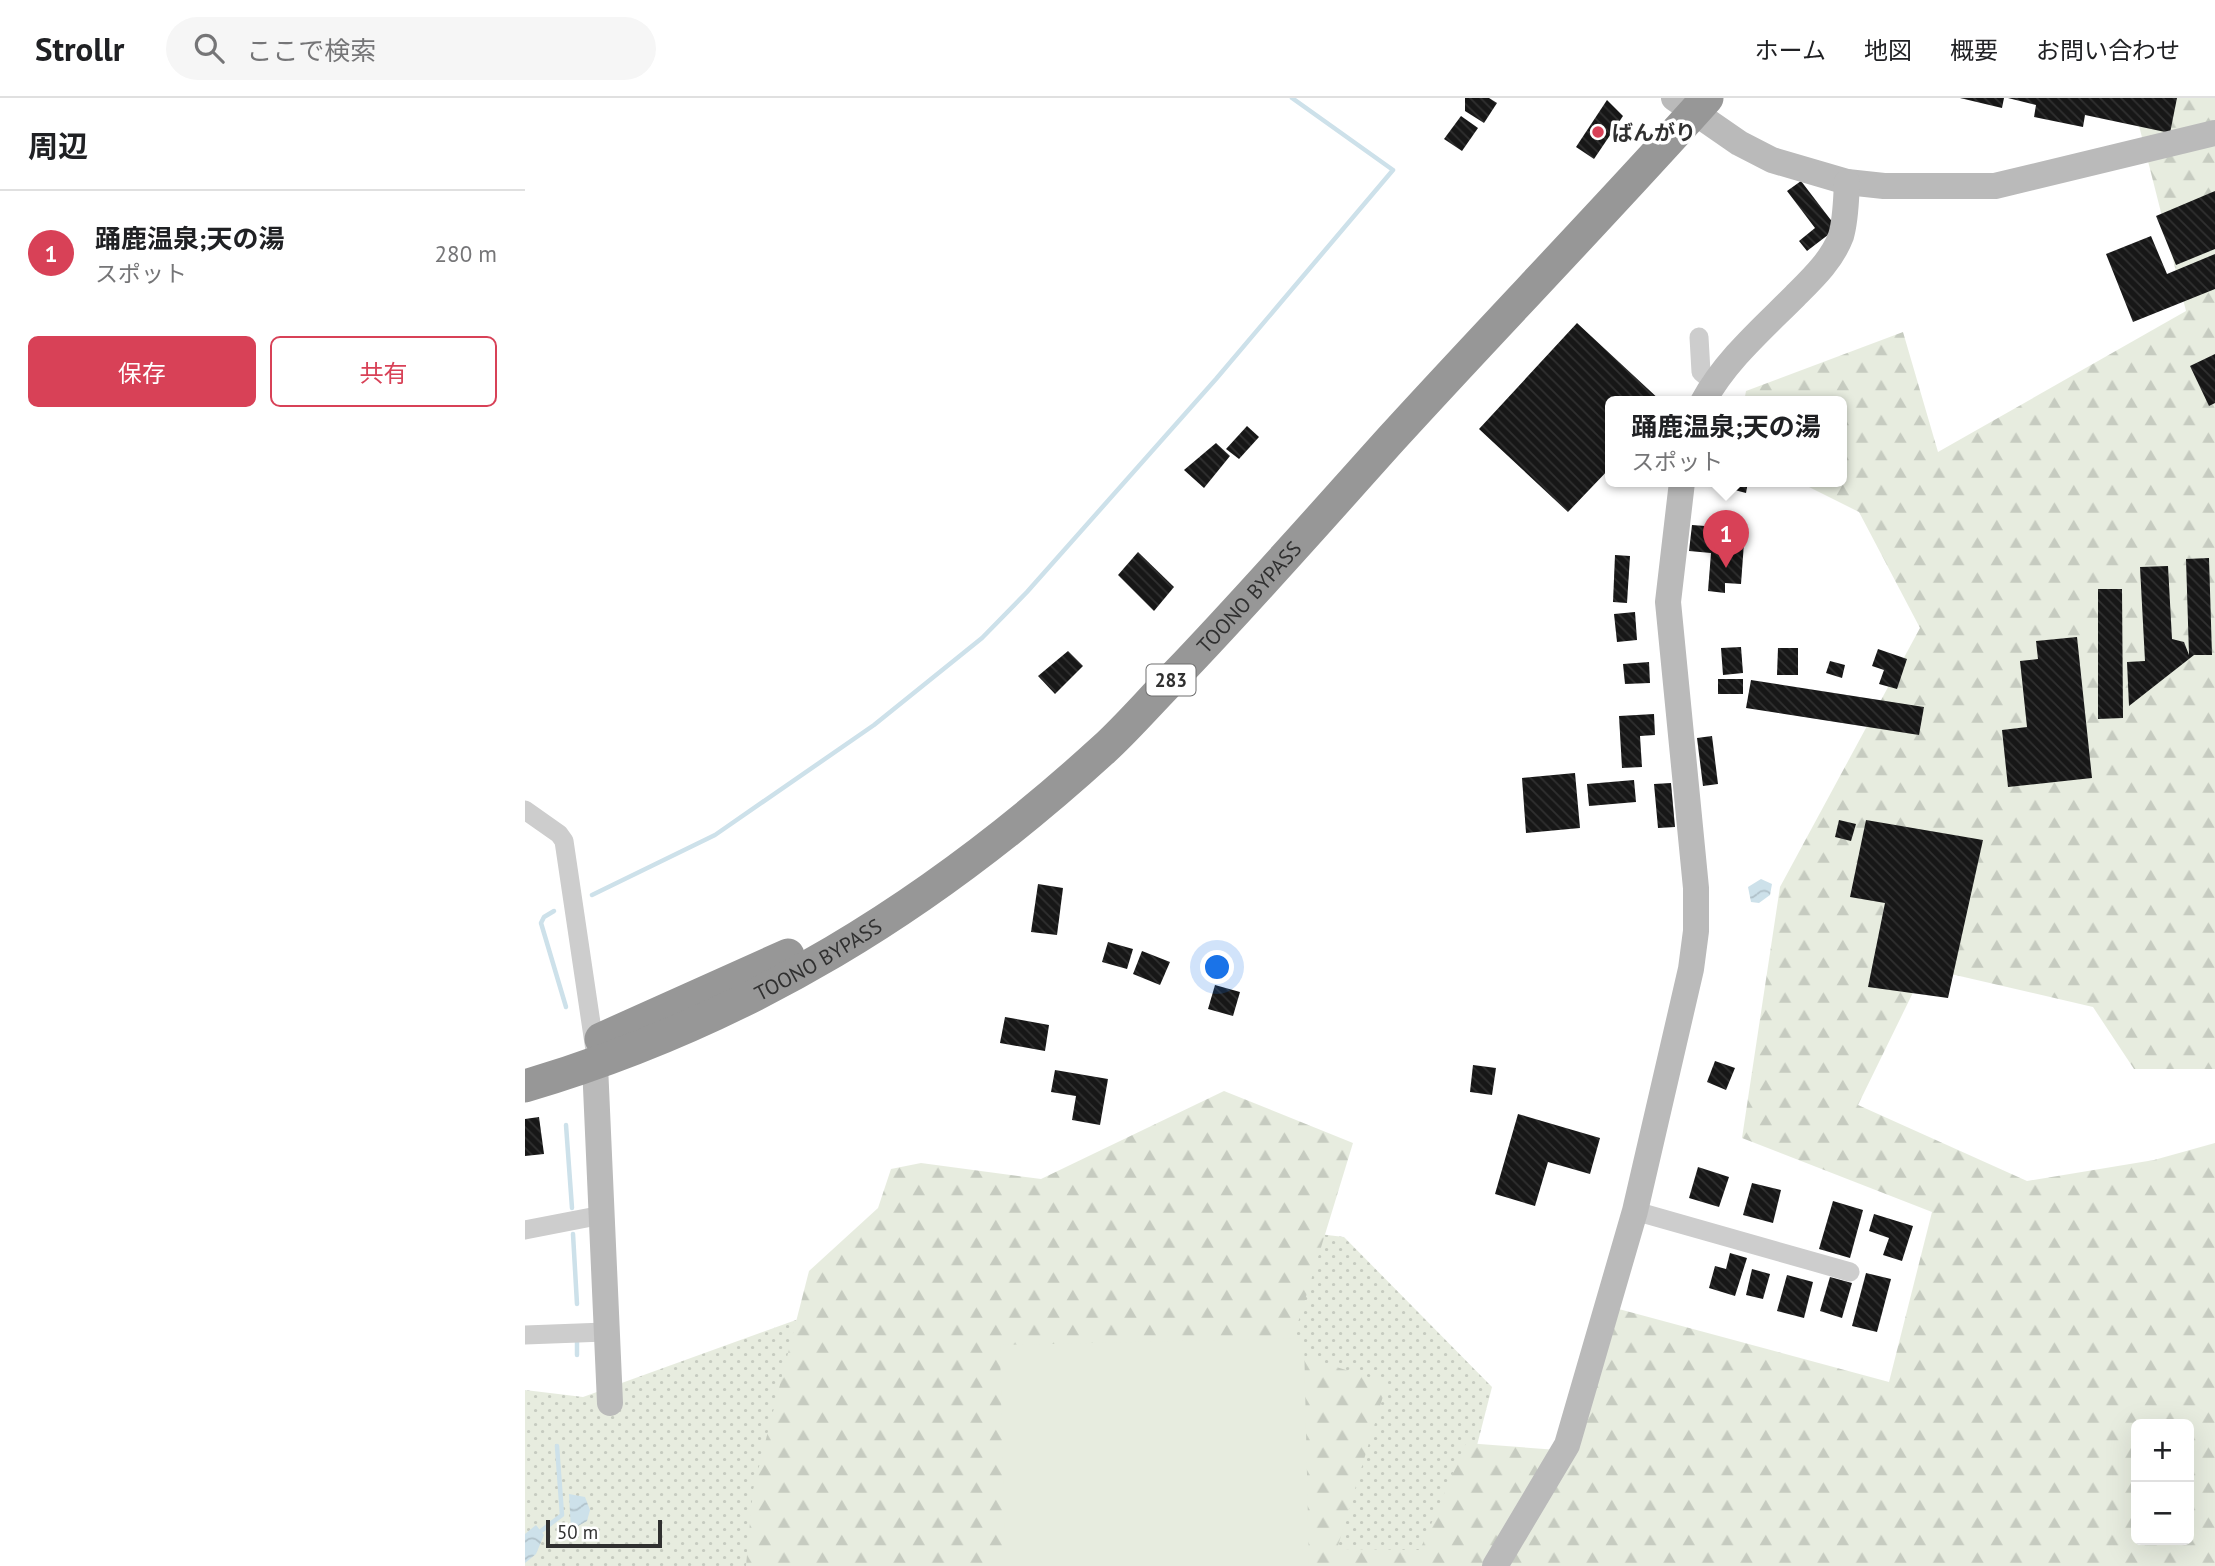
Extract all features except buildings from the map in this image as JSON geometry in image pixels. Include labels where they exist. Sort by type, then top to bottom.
[{"type":"highway","name":"TOONO BYPASS","points":[[525,1086],[595,1053],[745,1002],[873,929],[947,879],[1009,832],[1106,747],[1287,539],[1497,322],[1685,101]]},
{"type":"highway","name":"TOONO BYPASS","points":[[525,1062],[595,1053]]},
{"type":"street","points":[[1685,101],[1739,143],[1772,160],[1847,182],[1884,186],[1995,186],[2215,133]]},
{"type":"street","points":[[1699,337],[1701,372],[1708,392],[1820,270],[1833,251],[1844,220],[1847,182]]},
{"type":"street","points":[[1495,1566],[1567,1445],[1635,1211],[1677,1038],[1696,931],[1696,888],[1668,603],[1681,487]]},
{"type":"street","points":[[525,810],[559,834],[564,841],[595,1053],[604,1332],[610,1403]]},
{"type":"street","points":[[1635,1211],[1850,1272]]},
{"type":"street","points":[[525,1230],[602,1215]]},
{"type":"street","points":[[525,1335],[604,1332]]},
{"type":"green space","points":[[2132,98],[2215,98],[2215,1069],[2134,1069],[2093,1007],[1925,968],[1858,1105],[2027,1181],[2154,1160],[2215,1143],[2215,1566],[746,1566],[753,1490],[809,1271],[878,1208],[891,1169],[921,1163],[1041,1179],[1224,1091],[1353,1143],[1289,1352],[1387,1383],[1337,1549],[1420,1550],[1466,1443],[1571,1451],[1615,1308],[1889,1382],[1932,1212],[1742,1138],[1780,887],[1920,628],[1859,512],[1809,487],[1847,487],[1847,396],[1745,396],[1746,391],[1903,332],[1938,452],[2186,311]]},
{"type":"green space","points":[[926,1188],[1344,1237],[1492,1387],[1446,1566],[525,1566],[525,1390],[583,1397],[904,1281]]},
{"type":"green space","points":[[1304,1338],[1309,1566],[1005,1566],[1000,1345]]},
{"type":"water","points":[[1761,879],[1772,884],[1770,895],[1759,903],[1751,902],[1748,887]]},
{"type":"water","points":[[569,1494],[585,1497],[590,1510],[587,1521],[571,1530]]},
{"type":"water","points":[[536,1525],[544,1535],[536,1554],[525,1563],[525,1534]]},
{"type":"waterway","points":[[592,895],[715,835],[874,725],[982,638],[1027,592],[1216,379],[1393,170],[1292,98]]},
{"type":"waterway","points":[[554,911],[544,917],[541,923],[566,1007]]},
{"type":"waterway","points":[[566,1125],[572,1208]]},
{"type":"waterway","points":[[573,1234],[577,1304]]},
{"type":"waterway","points":[[577,1339],[577,1355]]},
{"type":"waterway","points":[[541,1531],[562,1515],[557,1446]]},
{"type":"place","name":"ばんがり","points":[[1598,132]]},
{"type":"place","name":"踊鹿温泉;天の湯","points":[[1726,568]]}]
